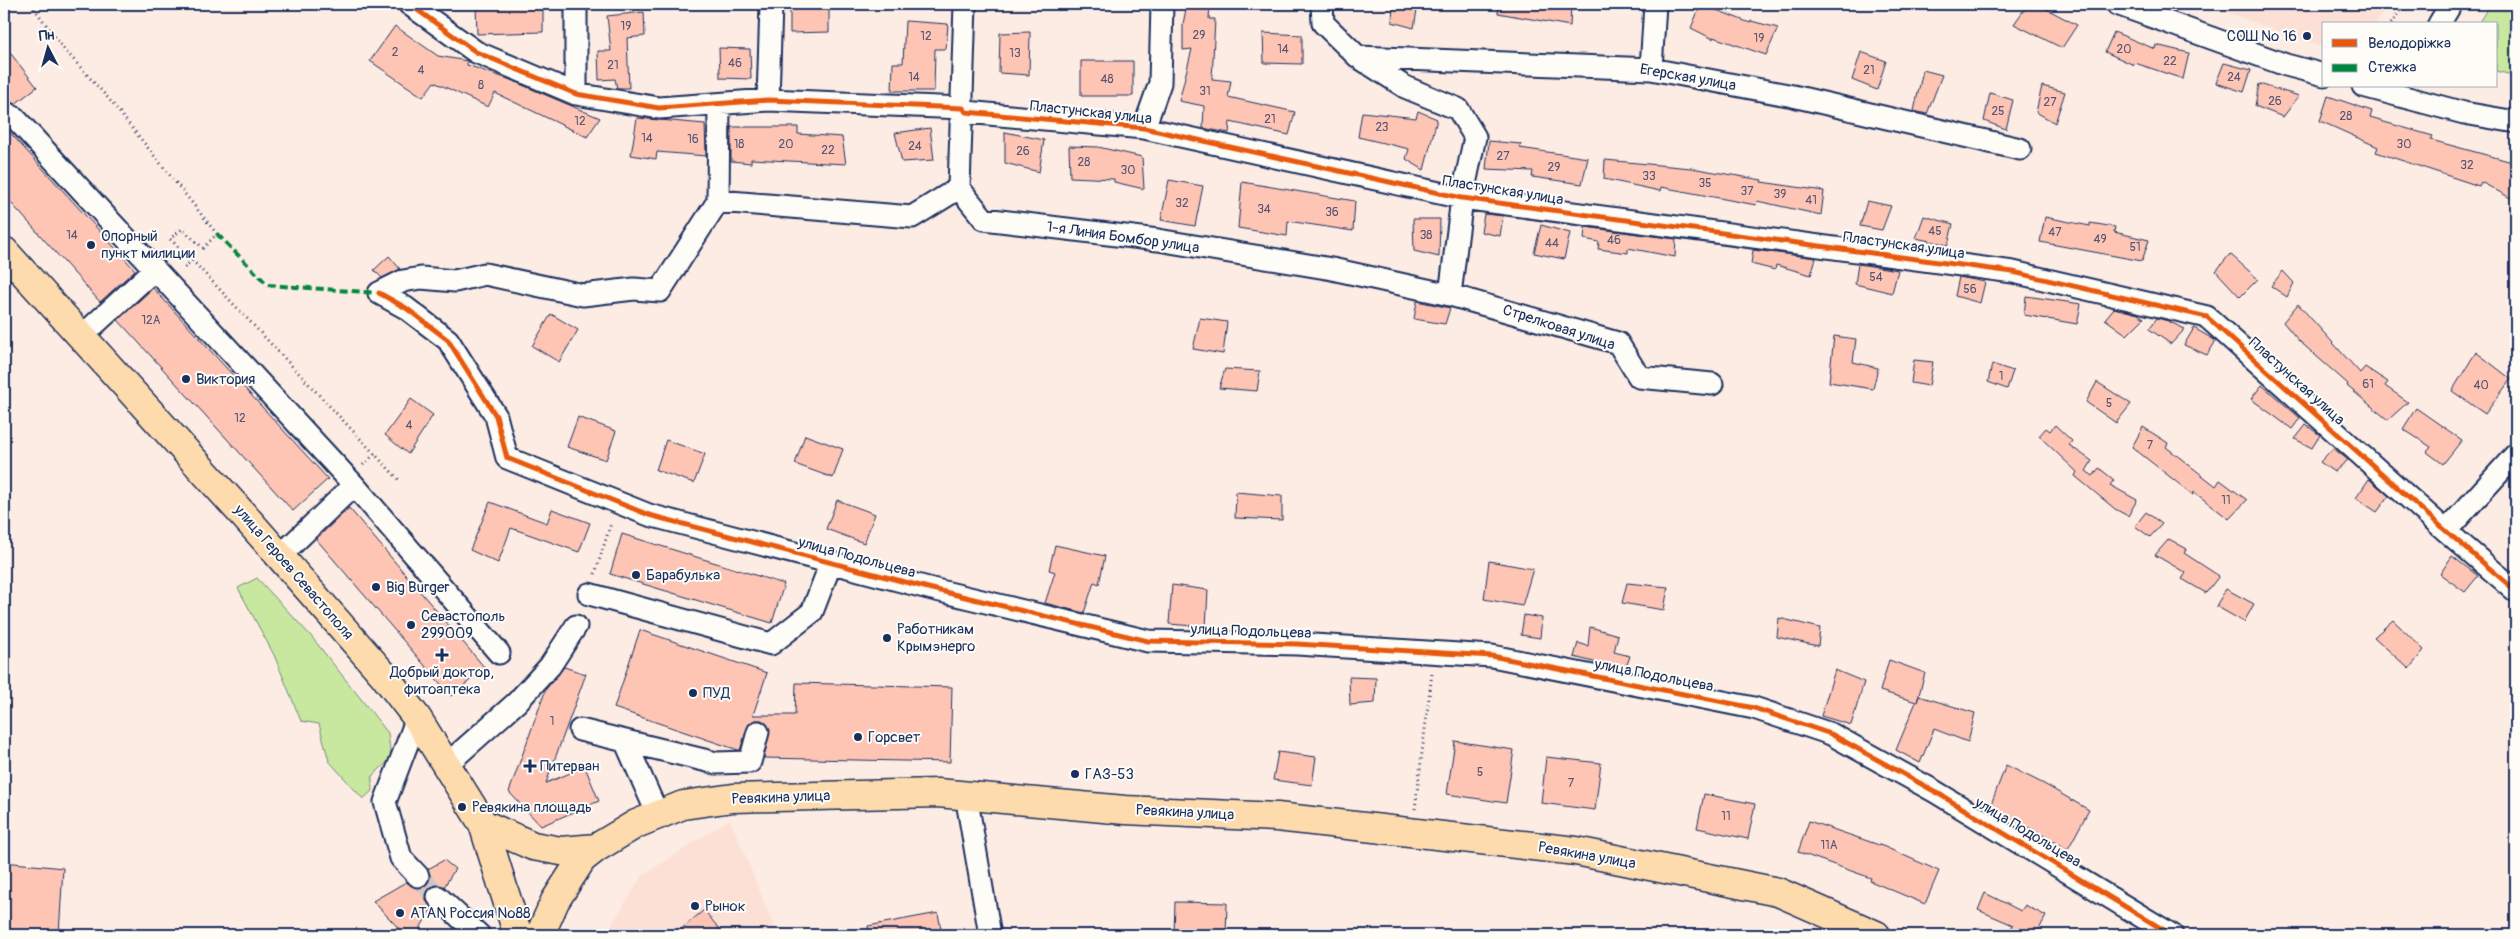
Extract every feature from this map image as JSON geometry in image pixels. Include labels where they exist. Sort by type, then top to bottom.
[{"type":"main road","name":"улица Героев Севастополя","points":[[4,251],[280,556],[383,674],[417,718],[483,824],[518,935]]},
{"type":"main road","name":"Ревякина улица","points":[[540,935],[552,907],[570,875],[582,859],[596,848],[636,824],[683,805],[733,798],[938,793],[1125,810],[1277,816],[1576,851],[1778,892],[1876,935]]},
{"type":"main road","points":[[483,824],[533,846],[561,851],[596,848]]},
{"type":"street","name":"Пластунская улица","points":[[409,4],[476,52],[576,94],[660,108],[768,100],[962,108],[966,112],[1144,128],[1462,198],[2013,272],[2207,317],[2446,531],[2516,591]]},
{"type":"street","points":[[576,4],[576,94]]},
{"type":"street","points":[[768,100],[771,4]]},
{"type":"street","points":[[719,104],[718,201],[912,217],[959,188],[965,4]]},
{"type":"street","points":[[1144,128],[1160,82],[1162,4]]},
{"type":"street","points":[[1322,4],[1323,23],[1358,56],[1405,87],[1458,109],[1475,137],[1462,198],[1450,295]]},
{"type":"street","points":[[1651,69],[1655,4]]},
{"type":"street","points":[[2117,4],[2286,65],[2322,74]]},
{"type":"street","points":[[2440,22],[2451,4]]},
{"type":"street","name":"Егерская улица","points":[[1358,56],[1651,69],[1793,96],[2020,150]]},
{"type":"street","points":[[2376,88],[2403,92],[2464,113],[2516,122]]},
{"type":"street","points":[[4,112],[15,118],[154,269],[357,476],[499,653]]},
{"type":"street","name":"1-я Линия Бомбор улица","points":[[959,188],[984,219],[1158,240],[1332,269],[1450,295]]},
{"type":"street","name":"улица Подольцева","points":[[718,201],[660,291],[634,289],[583,295],[485,274],[455,282],[420,278],[403,281],[380,293],[406,308],[448,340],[496,416],[507,458],[649,515],[831,563],[1148,641],[1297,644],[1492,656],[1666,689],[1754,708],[1831,734],[1934,791],[2172,935]]},
{"type":"street","points":[[82,336],[154,269]]},
{"type":"street","name":"Стрелковая улица","points":[[1450,295],[1618,343],[1639,377],[1712,384]]},
{"type":"street","points":[[2446,531],[2516,454]]},
{"type":"street","points":[[280,556],[357,476]]},
{"type":"street","points":[[589,594],[771,644],[812,612],[831,563]]},
{"type":"street","points":[[446,765],[530,688],[550,666],[576,626]]},
{"type":"street","points":[[417,718],[384,802],[401,858],[418,876]]},
{"type":"street","points":[[580,730],[716,763],[750,762],[758,732]]},
{"type":"street","points":[[626,742],[658,815]]},
{"type":"street","points":[[966,795],[990,935]]},
{"type":"street","points":[[438,897],[476,935]]},
{"type":"path","points":[[31,4],[63,48],[108,98],[217,234],[203,248],[182,229],[170,239],[402,482]]},
{"type":"path","points":[[2393,22],[2405,4]]},
{"type":"path","points":[[177,264],[182,270],[192,260]]},
{"type":"path","points":[[357,476],[375,454]]},
{"type":"path","points":[[589,594],[617,501]]},
{"type":"path","points":[[1415,812],[1435,653]]},
{"type":"shaded area","name":"СОШ № 16","points":[[2203,4],[2388,4],[2376,22],[2322,22],[2322,47]]},
{"type":"shaded area","name":"Рынок","points":[[730,819],[778,935],[605,935],[642,876]]},
{"type":"green space","points":[[2490,4],[2516,4],[2516,76],[2498,72],[2498,22],[2479,22]]},
{"type":"green space","points":[[257,578],[311,636],[388,733],[391,759],[372,776],[372,791],[363,799],[329,761],[319,724],[301,721],[274,655],[238,588]]},
{"type":"building","points":[[543,4],[543,32],[477,34],[476,5]]},
{"type":"building","points":[[790,4],[829,4],[829,32],[790,33]]},
{"type":"building","points":[[1187,4],[1210,4],[1209,19],[1215,19],[1212,79],[1231,81],[1228,97],[1295,112],[1289,135],[1230,122],[1229,133],[1203,128],[1204,106],[1179,101],[1192,49],[1183,50],[1183,24]]},
{"type":"building","points":[[1393,4],[1418,4],[1414,28],[1392,22]]},
{"type":"building","points":[[1499,4],[1571,4],[1570,26],[1498,13]]},
{"type":"building","points":[[1701,4],[1750,23],[1751,21],[1778,28],[1766,55],[1713,37],[1713,39],[1691,28]]},
{"type":"building","points":[[2028,4],[2037,4],[2077,25],[2062,48],[2014,24]]},
{"type":"building","points":[[644,12],[645,36],[627,38],[629,88],[617,88],[615,79],[599,80],[598,51],[611,51],[607,16]]},
{"type":"building","points":[[905,21],[948,24],[946,49],[935,49],[934,91],[892,91],[893,63],[903,63]]},
{"type":"building","points":[[395,26],[438,56],[467,61],[467,65],[508,79],[600,118],[587,137],[495,93],[488,107],[434,82],[423,97],[370,61]]},
{"type":"building","points":[[1030,32],[1029,75],[999,73],[1000,33]]},
{"type":"building","points":[[2114,32],[2155,49],[2156,45],[2189,53],[2183,79],[2135,63],[2134,65],[2105,52]]},
{"type":"building","points":[[1263,33],[1302,35],[1302,64],[1264,63]]},
{"type":"building","points":[[4,45],[37,87],[15,104],[4,100]]},
{"type":"building","points":[[719,48],[750,49],[751,79],[720,78]]},
{"type":"building","points":[[1861,52],[1886,61],[1877,90],[1852,80]]},
{"type":"building","points":[[1081,61],[1133,61],[1133,96],[1081,96]]},
{"type":"building","points":[[2224,63],[2251,70],[2244,92],[2216,83]]},
{"type":"building","points":[[1923,70],[1942,75],[1927,114],[1914,111]]},
{"type":"building","points":[[2259,84],[2299,96],[2283,117],[2255,106]]},
{"type":"building","points":[[2042,86],[2065,92],[2055,123],[2036,112]]},
{"type":"building","points":[[1990,93],[2013,100],[2006,129],[1984,121]]},
{"type":"building","points":[[2328,96],[2372,111],[2370,118],[2433,136],[2431,140],[2516,163],[2516,201],[2481,182],[2479,186],[2376,152],[2378,147],[2320,121]]},
{"type":"building","points":[[1418,111],[1437,119],[1424,170],[1406,159],[1409,149],[1358,137],[1362,112],[1416,118]]},
{"type":"building","points":[[637,118],[705,124],[706,156],[657,152],[656,159],[631,155]]},
{"type":"building","points":[[4,126],[135,270],[100,302],[4,195]]},
{"type":"building","points":[[731,127],[798,127],[798,134],[842,137],[846,164],[751,159],[751,163],[731,161]]},
{"type":"building","points":[[930,128],[934,160],[902,162],[895,133]]},
{"type":"building","points":[[1005,132],[1044,140],[1039,172],[1005,163]]},
{"type":"building","points":[[1489,141],[1521,144],[1520,148],[1588,158],[1582,184],[1532,177],[1533,171],[1486,169]]},
{"type":"building","points":[[1069,146],[1098,147],[1142,157],[1144,189],[1114,182],[1114,179],[1070,177]]},
{"type":"building","points":[[1605,160],[1691,168],[1762,180],[1761,182],[1824,191],[1821,215],[1757,201],[1756,205],[1661,187],[1660,191],[1604,179]]},
{"type":"building","points":[[1169,180],[1203,186],[1195,226],[1161,220]]},
{"type":"building","points":[[1242,182],[1355,201],[1353,231],[1288,221],[1287,236],[1238,228]]},
{"type":"building","points":[[1867,201],[1891,206],[1882,230],[1860,226]]},
{"type":"building","points":[[1484,214],[1503,216],[1500,236],[1481,232]]},
{"type":"building","points":[[1924,216],[1953,224],[1948,245],[1916,238]]},
{"type":"building","points":[[2045,217],[2090,226],[2090,223],[2115,227],[2114,232],[2149,240],[2142,261],[2040,242]]},
{"type":"building","points":[[1413,219],[1440,219],[1439,257],[1414,251]]},
{"type":"building","points":[[1541,225],[1570,233],[1564,259],[1534,253]]},
{"type":"building","points":[[1585,227],[1676,239],[1675,257],[1628,248],[1628,253],[1598,249],[1599,242],[1584,239]]},
{"type":"building","points":[[1753,250],[1816,258],[1811,275],[1776,265],[1775,270],[1751,264]]},
{"type":"building","points":[[2230,254],[2258,279],[2240,297],[2216,271]]},
{"type":"building","points":[[389,256],[400,269],[382,278],[374,270]]},
{"type":"building","points":[[1858,264],[1898,270],[1892,293],[1855,284]]},
{"type":"building","points":[[2283,271],[2294,283],[2287,297],[2271,286]]},
{"type":"building","points":[[1959,277],[1985,282],[1980,303],[1955,296]]},
{"type":"building","points":[[153,288],[328,479],[293,511],[118,320]]},
{"type":"building","points":[[2026,296],[2081,304],[2077,324],[2024,315]]},
{"type":"building","points":[[1417,301],[1450,308],[1445,324],[1414,319]]},
{"type":"building","points":[[2298,304],[2360,373],[2365,367],[2388,382],[2385,386],[2408,402],[2388,420],[2347,386],[2348,384],[2298,340],[2283,322]]},
{"type":"building","points":[[2114,308],[2138,314],[2144,318],[2127,335],[2105,319]]},
{"type":"building","points":[[551,314],[578,330],[559,362],[532,346]]},
{"type":"building","points":[[1200,318],[1227,322],[1223,354],[1193,349]]},
{"type":"building","points":[[2157,318],[2185,329],[2171,344],[2149,329]]},
{"type":"building","points":[[2194,328],[2216,341],[2207,355],[2184,345]]},
{"type":"building","points":[[1834,336],[1856,339],[1853,362],[1878,368],[1873,389],[1829,382]]},
{"type":"building","points":[[2476,352],[2511,379],[2485,414],[2452,391]]},
{"type":"building","points":[[1914,360],[1933,362],[1929,386],[1911,383]]},
{"type":"building","points":[[1992,364],[2013,371],[2007,389],[1988,382]]},
{"type":"building","points":[[1225,369],[1260,371],[1257,391],[1219,388]]},
{"type":"building","points":[[2097,382],[2131,404],[2116,423],[2086,402]]},
{"type":"building","points":[[2262,385],[2300,418],[2292,429],[2251,399]]},
{"type":"building","points":[[411,399],[433,415],[408,454],[385,435]]},
{"type":"building","points":[[2416,408],[2462,440],[2443,464],[2427,452],[2431,447],[2403,429]]},
{"type":"building","points":[[578,417],[616,431],[606,460],[567,447]]},
{"type":"building","points":[[2055,425],[2072,441],[2069,445],[2092,461],[2086,471],[2093,476],[2099,468],[2114,480],[2110,485],[2137,500],[2128,516],[2115,509],[2075,476],[2077,472],[2039,436],[2046,428],[2050,431]]},
{"type":"building","points":[[2306,425],[2320,435],[2312,448],[2295,439]]},
{"type":"building","points":[[2143,427],[2168,443],[2166,447],[2216,486],[2220,480],[2247,500],[2229,519],[2194,492],[2193,495],[2132,447]]},
{"type":"building","points":[[805,435],[843,449],[833,478],[795,464]]},
{"type":"building","points":[[666,440],[705,454],[694,483],[656,470]]},
{"type":"building","points":[[2333,448],[2348,460],[2334,472],[2320,462]]},
{"type":"building","points":[[2369,479],[2389,496],[2377,512],[2356,498]]},
{"type":"building","points":[[1236,492],[1282,496],[1282,520],[1235,518]]},
{"type":"building","points":[[837,500],[875,514],[864,543],[826,529]]},
{"type":"building","points":[[490,502],[547,523],[552,509],[590,523],[579,552],[511,528],[498,563],[470,550]]},
{"type":"building","points":[[349,508],[485,668],[451,696],[316,539]]},
{"type":"building","points":[[2146,512],[2162,524],[2150,537],[2135,526]]},
{"type":"building","points":[[622,534],[784,584],[772,623],[610,574]]},
{"type":"building","points":[[2169,539],[2187,549],[2184,553],[2219,576],[2206,593],[2182,579],[2186,573],[2155,555]]},
{"type":"building","points":[[1055,545],[1105,556],[1099,584],[1094,582],[1084,613],[1045,603],[1055,572],[1049,570]]},
{"type":"building","points":[[2452,556],[2478,576],[2465,592],[2440,574]]},
{"type":"building","points":[[1489,561],[1533,569],[1522,606],[1484,599]]},
{"type":"building","points":[[1627,583],[1668,587],[1664,610],[1622,603]]},
{"type":"building","points":[[1172,585],[1208,590],[1206,627],[1169,624]]},
{"type":"building","points":[[2226,589],[2254,604],[2244,622],[2216,606]]},
{"type":"building","points":[[1524,615],[1542,618],[1540,638],[1521,635]]},
{"type":"building","points":[[1779,618],[1820,628],[1818,646],[1777,637]]},
{"type":"building","points":[[2393,620],[2424,650],[2409,669],[2374,637]]},
{"type":"building","points":[[1590,627],[1618,635],[1614,652],[1630,656],[1625,670],[1574,657],[1578,643],[1588,646]]},
{"type":"building","points":[[640,630],[767,673],[753,715],[795,715],[796,683],[952,687],[950,762],[764,758],[770,729],[762,720],[754,720],[749,724],[740,750],[738,750],[614,708]]},
{"type":"building","points":[[1889,660],[1925,673],[1917,702],[1919,696],[1975,713],[1968,742],[1934,729],[1920,763],[1896,750],[1916,702],[1880,691]]},
{"type":"building","points":[[564,667],[586,674],[546,783],[585,767],[599,801],[541,826],[509,792],[546,689]]},
{"type":"building","points":[[1835,670],[1864,682],[1851,725],[1821,716]]},
{"type":"building","points":[[1349,677],[1376,678],[1375,703],[1350,705]]},
{"type":"building","points":[[1455,741],[1514,750],[1506,803],[1447,794]]},
{"type":"building","points":[[1278,752],[1316,757],[1312,785],[1273,780]]},
{"type":"building","points":[[1546,757],[1601,763],[1595,810],[1541,803]]},
{"type":"building","points":[[2006,765],[2089,810],[2068,849],[1990,807]]},
{"type":"building","points":[[1704,794],[1755,804],[1748,839],[1697,828]]},
{"type":"building","points":[[1809,821],[1885,847],[1939,871],[1925,904],[1870,881],[1871,878],[1798,852]]},
{"type":"building","points":[[444,860],[455,869],[444,887],[435,885],[429,889],[426,900],[432,908],[416,935],[405,935],[373,901],[406,882],[415,888],[426,885],[430,879],[428,869]]},
{"type":"building","points":[[4,862],[63,868],[59,935],[4,935]]},
{"type":"building","points":[[1985,893],[2021,911],[2025,905],[2046,916],[2036,935],[2008,935],[2013,925],[1978,910]]},
{"type":"building","points":[[1175,902],[1227,903],[1226,935],[1174,935]]},
{"type":"building","points":[[704,910],[724,935],[674,935]]},
{"type":"building","points":[[938,913],[942,935],[869,935],[868,926]]},
{"type":"tunnel","points":[[418,876],[438,897]]},
{"type":"marked path","points":[[217,234],[268,285],[379,293]]},
{"type":"cycle path","points":[[409,4],[476,52],[576,94],[659,108],[768,100],[963,108],[966,112],[1144,128],[1462,198],[2013,272],[2207,317],[2446,531],[2516,591]]},
{"type":"cycle path","points":[[379,293],[406,308],[448,340],[496,416],[507,458],[649,515],[932,589],[1148,641],[1297,644],[1492,656],[1754,708],[1831,734],[1934,791],[2172,935]]},
{"type":"place","name":"СОШ № 16","points":[[2307,36]]},
{"type":"place","name":"Опорный пункт милиции","points":[[91,245]]},
{"type":"place","name":"Виктория","points":[[186,379]]},
{"type":"place","name":"Барабулька","points":[[636,575]]},
{"type":"place","name":"Big Burger","points":[[376,587]]},
{"type":"place","name":"Севастополь 299009","points":[[411,625]]},
{"type":"place","name":"Работникам Крымэнерго","points":[[887,638]]},
{"type":"place","name":"Добрый доктор, фитоаптека","points":[[442,655]]},
{"type":"place","name":"ПУД","points":[[693,693]]},
{"type":"place","name":"Горсвет","points":[[858,737]]},
{"type":"place","name":"Питерван","points":[[530,766]]},
{"type":"place","name":"ГАЗ-53","points":[[1075,774]]},
{"type":"place","name":"Ревякина площадь","points":[[462,807]]},
{"type":"place","name":"Рынок","points":[[695,906]]},
{"type":"place","name":"ATAN Россия №88","points":[[400,913]]}]
